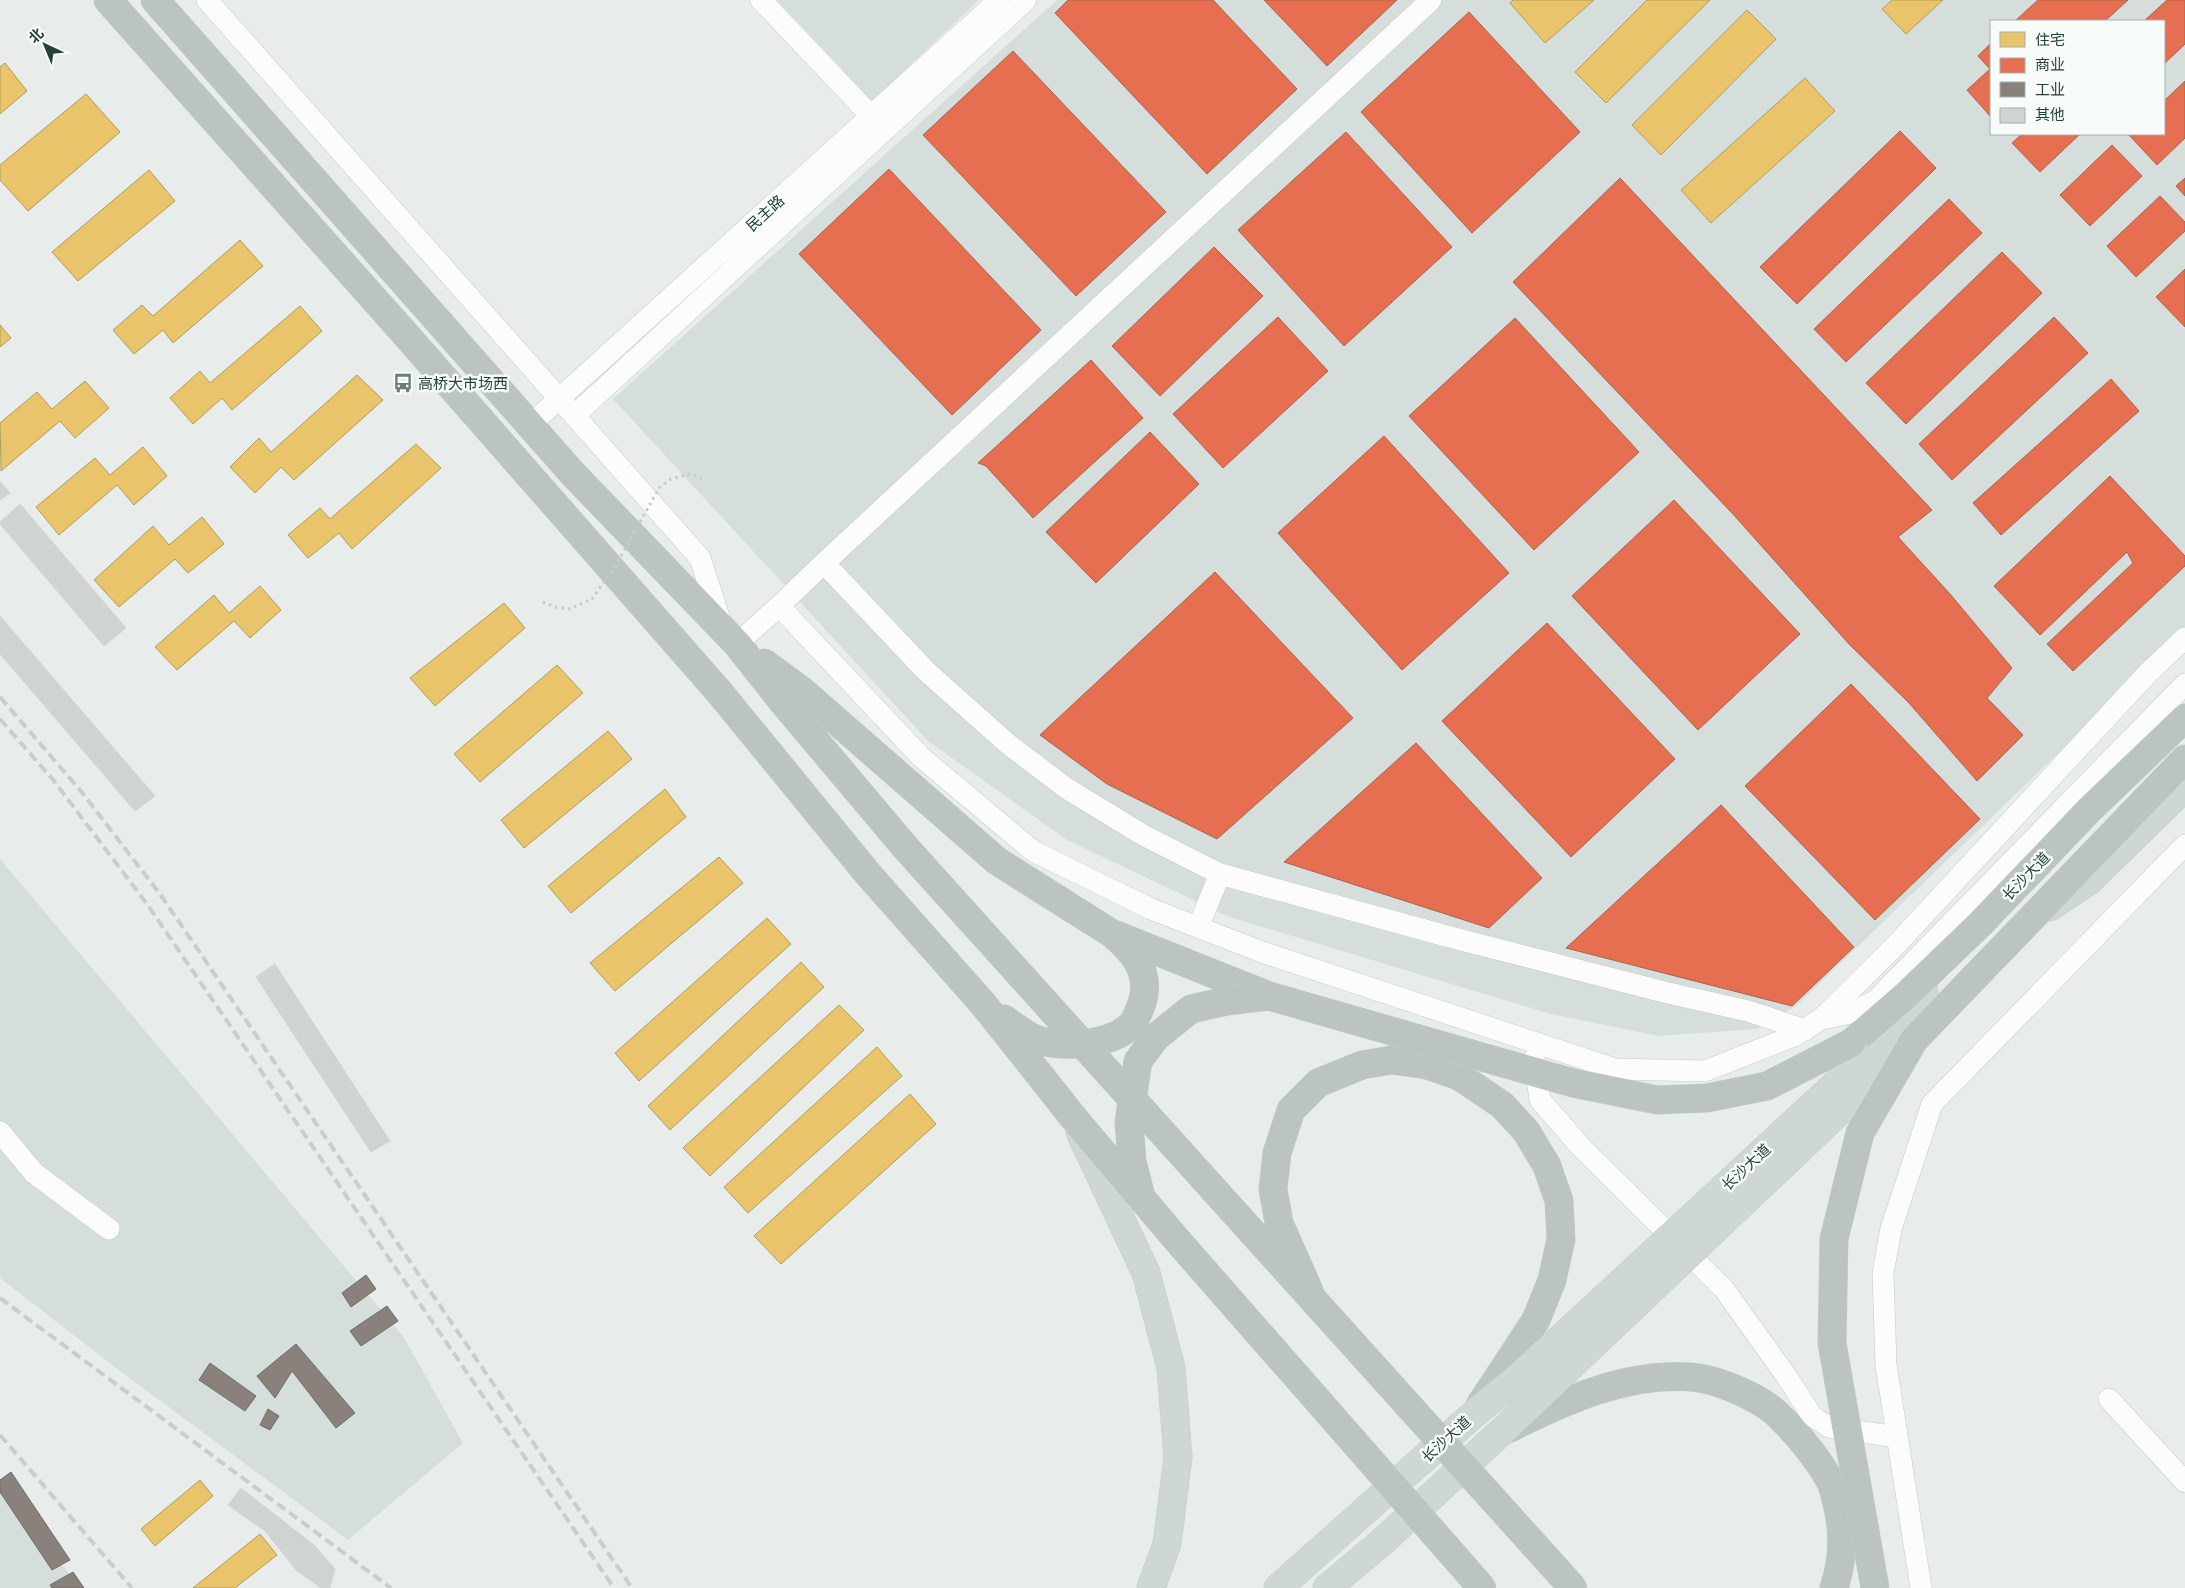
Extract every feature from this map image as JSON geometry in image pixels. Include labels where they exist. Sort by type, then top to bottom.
[{"type":"highway","points":[[108,0],[407,336],[720,693],[868,874],[984,1006],[1073,1117],[1141,1197],[1482,1588]]},
{"type":"highway","points":[[155,0],[573,474],[730,636],[792,695],[997,861],[1111,933],[1132,951],[1142,970],[1145,989],[1141,1006],[1133,1024],[1113,1038],[1087,1043],[1060,1044],[1033,1038],[984,1006]]},
{"type":"highway","points":[[792,695],[905,847],[1573,1588]]},
{"type":"highway","name":"长沙大道","points":[[1111,933],[1269,996],[1573,1083],[1657,1100],[1707,1098],[1766,1086],[1857,1051],[1979,910],[2185,718]]},
{"type":"highway","points":[[1876,1588],[1832,1342],[1834,1239],[1860,1133],[1914,1040],[2185,759]]},
{"type":"highway","points":[[1141,1197],[1132,1161],[1129,1122],[1138,1061],[1156,1037],[1191,1009],[1227,1001],[1269,996]]},
{"type":"highway","points":[[1312,1299],[1279,1223],[1273,1189],[1277,1153],[1291,1110],[1318,1083],[1362,1065],[1391,1060],[1427,1066],[1460,1076],[1502,1105],[1526,1131],[1547,1166],[1559,1201],[1561,1239],[1552,1280],[1536,1320],[1475,1413]]},
{"type":"highway","points":[[1500,1433],[1562,1402],[1603,1387],[1644,1378],[1690,1376],[1730,1386],[1775,1412],[1809,1452],[1831,1482],[1842,1520],[1843,1546],[1834,1588]]},
{"type":"main road","points":[[2150,751],[2185,704]]},
{"type":"main road","points":[[2030,921],[2089,881],[2185,787]]},
{"type":"main road","points":[[1327,1588],[1382,1542],[1500,1433],[1914,1040]]},
{"type":"main road","name":"长沙大道","points":[[1278,1588],[1475,1413],[1520,1376],[1857,1051]]},
{"type":"main road","points":[[1073,1117],[1146,1272],[1171,1368],[1178,1457],[1167,1544],[1151,1588]]},
{"type":"street","points":[[208,0],[576,415],[700,558],[730,636],[780,606],[1431,0]]},
{"type":"street","points":[[761,0],[871,116]]},
{"type":"street","name":"民主路","points":[[530,425],[999,0]]},
{"type":"street","name":"民主路","points":[[576,415],[1026,0]]},
{"type":"street","points":[[824,563],[926,671],[1008,744],[1066,788],[1143,835],[1220,874],[1459,940],[1664,992],[1813,1024],[1846,1014],[1874,1002],[1979,910],[2185,684]]},
{"type":"street","points":[[780,606],[921,757],[1033,851],[1151,909],[1262,952],[1615,1069],[1705,1071],[1794,1036],[1813,1024],[1894,947],[2148,673],[2185,638]]},
{"type":"street","points":[[1920,1588],[1886,1365],[1884,1273],[1891,1229],[1932,1104],[2185,846]]},
{"type":"street","points":[[1198,927],[1220,874]]},
{"type":"street","points":[[1531,1041],[1540,1100],[1581,1147],[1724,1289],[1787,1377],[1812,1416],[1829,1427],[1897,1437]]},
{"type":"street","points":[[0,1132],[34,1173],[108,1229]]},
{"type":"street","points":[[2109,1399],[2185,1482]]},
{"type":"path","points":[[543,602],[555,607],[569,609],[592,599],[618,562],[659,488],[672,479],[689,474],[702,478]]},
{"type":"shaded area","points":[[777,0],[979,0],[872,101]]},
{"type":"shaded area","points":[[1057,0],[2185,0],[2185,631],[1797,1005],[1757,1029],[1659,1036],[1551,1014],[1229,917],[1067,840],[928,741],[613,399]]},
{"type":"shaded area","points":[[0,859],[403,1336],[463,1443],[348,1540],[116,1368],[0,1278]]},
{"type":"shaded area","points":[[0,1490],[81,1588],[0,1588]]},
{"type":"building: 住宅","points":[[1513,0],[1594,0],[1545,43],[1510,3]]},
{"type":"building: 住宅","points":[[1647,0],[1710,0],[1606,103],[1575,72]]},
{"type":"building: 住宅","points":[[1892,0],[1943,0],[1906,34],[1882,9]]},
{"type":"building: 住宅","points":[[1747,10],[1776,39],[1661,155],[1632,125]]},
{"type":"building: 住宅","points":[[5,63],[27,91],[0,114],[0,67]]},
{"type":"building: 住宅","points":[[1805,78],[1835,111],[1711,223],[1681,190]]},
{"type":"building: 住宅","points":[[86,94],[120,132],[28,211],[0,180],[0,165]]},
{"type":"building: 住宅","points":[[149,170],[175,201],[78,281],[52,252]]},
{"type":"building: 住宅","points":[[240,240],[263,266],[173,343],[163,330],[134,354],[113,330],[142,305],[153,316]]},
{"type":"building: 住宅","points":[[300,306],[322,331],[232,410],[222,398],[193,424],[170,398],[200,371],[210,383]]},
{"type":"building: 住宅","points":[[0,325],[11,338],[0,347]]},
{"type":"building: 住宅","points":[[357,375],[383,400],[294,480],[281,467],[255,493],[230,467],[259,438],[271,452]]},
{"type":"building: 住宅","points":[[85,381],[109,408],[75,438],[60,421],[1,471],[0,423],[37,392],[52,409]]},
{"type":"building: 住宅","points":[[416,444],[441,468],[352,549],[339,533],[308,558],[288,535],[320,508],[330,519]]},
{"type":"building: 住宅","points":[[143,447],[167,476],[134,505],[117,485],[59,535],[36,507],[95,458],[110,475]]},
{"type":"building: 住宅","points":[[202,517],[224,544],[188,573],[175,559],[119,607],[94,580],[153,526],[169,545]]},
{"type":"building: 住宅","points":[[260,586],[281,610],[250,638],[234,621],[177,670],[155,647],[214,595],[229,613]]},
{"type":"building: 住宅","points":[[504,603],[525,628],[435,706],[410,678]]},
{"type":"building: 住宅","points":[[557,665],[583,693],[480,782],[454,754]]},
{"type":"building: 住宅","points":[[608,731],[632,759],[524,848],[501,820]]},
{"type":"building: 住宅","points":[[665,789],[686,817],[571,913],[548,886]]},
{"type":"building: 住宅","points":[[719,857],[743,883],[615,991],[590,963]]},
{"type":"building: 住宅","points":[[767,918],[791,944],[639,1081],[615,1053]]},
{"type":"building: 住宅","points":[[801,962],[824,987],[670,1130],[648,1106]]},
{"type":"building: 住宅","points":[[839,1005],[864,1030],[710,1176],[683,1148]]},
{"type":"building: 住宅","points":[[877,1047],[902,1076],[748,1213],[724,1187]]},
{"type":"building: 住宅","points":[[910,1094],[936,1124],[781,1264],[754,1236]]},
{"type":"building: 住宅","points":[[200,1480],[213,1496],[155,1546],[141,1529]]},
{"type":"building: 住宅","points":[[260,1534],[277,1555],[235,1588],[193,1588]]},
{"type":"building: 商业","points":[[1068,0],[1213,0],[1297,89],[1207,174],[1055,13]]},
{"type":"building: 商业","points":[[1264,0],[1397,0],[1327,66]]},
{"type":"building: 商业","points":[[2038,0],[2128,0],[2106,20],[2016,20]]},
{"type":"building: 商业","points":[[2167,0],[2185,0],[2185,44],[2165,63],[2165,20],[2145,20]]},
{"type":"building: 商业","points":[[1469,12],[1580,132],[1472,233],[1361,112]]},
{"type":"building: 商业","points":[[1990,44],[1990,69],[1978,56]]},
{"type":"building: 商业","points":[[1013,51],[1166,212],[1076,296],[923,135]]},
{"type":"building: 商业","points":[[1990,69],[1990,116],[1967,90]]},
{"type":"building: 商业","points":[[2185,81],[2185,138],[2157,165],[2129,135],[2165,135],[2165,100]]},
{"type":"building: 商业","points":[[1900,131],[1936,168],[1797,304],[1760,267]]},
{"type":"building: 商业","points":[[1346,132],[1452,247],[1344,346],[1238,230]]},
{"type":"building: 商业","points":[[2021,135],[2079,135],[2040,172],[2012,143]]},
{"type":"building: 商业","points":[[2112,145],[2142,176],[2090,226],[2060,195]]},
{"type":"building: 商业","points":[[889,169],[1041,330],[952,415],[799,254]]},
{"type":"building: 商业","points":[[1620,178],[1932,510],[1898,537],[1950,594],[2012,668],[1987,698],[2023,735],[1977,781],[1909,703],[1849,644],[1732,513],[1513,282]]},
{"type":"building: 商业","points":[[2185,178],[2185,196],[2176,186]]},
{"type":"building: 商业","points":[[2160,196],[2185,222],[2185,231],[2136,277],[2107,246]]},
{"type":"building: 商业","points":[[1949,199],[1982,233],[1846,362],[1814,329]]},
{"type":"building: 商业","points":[[1214,247],[1263,296],[1160,396],[1112,346]]},
{"type":"building: 商业","points":[[2002,252],[2042,293],[1906,424],[1866,383]]},
{"type":"building: 商业","points":[[2185,269],[2185,327],[2156,297]]},
{"type":"building: 商业","points":[[1278,317],[1328,371],[1223,468],[1173,414]]},
{"type":"building: 商业","points":[[2054,317],[2088,353],[1952,480],[1919,444]]},
{"type":"building: 商业","points":[[1515,318],[1639,452],[1534,550],[1409,416]]},
{"type":"building: 商业","points":[[1091,360],[1143,418],[1033,518],[986,466],[978,463]]},
{"type":"building: 商业","points":[[2111,379],[2139,411],[2001,535],[1973,503]]},
{"type":"building: 商业","points":[[1150,432],[1199,484],[1096,583],[1046,532]]},
{"type":"building: 商业","points":[[1384,436],[1509,573],[1402,670],[1278,533]]},
{"type":"building: 商业","points":[[2110,476],[2185,556],[2185,566],[2073,671],[2047,644],[2133,563],[2127,552],[2040,635],[1994,586]]},
{"type":"building: 商业","points":[[1674,500],[1800,634],[1698,730],[1572,596]]},
{"type":"building: 商业","points":[[1215,572],[1353,718],[1217,839],[1107,784],[1040,735]]},
{"type":"building: 商业","points":[[1547,623],[1675,759],[1571,857],[1442,721]]},
{"type":"building: 商业","points":[[1851,684],[1980,819],[1875,920],[1745,786]]},
{"type":"building: 商业","points":[[1416,743],[1542,878],[1489,928],[1284,862]]},
{"type":"building: 商业","points":[[1721,805],[1854,947],[1792,1006],[1566,948]]},
{"type":"building: 工业","points":[[366,1275],[376,1289],[351,1307],[342,1293]]},
{"type":"building: 工业","points":[[387,1306],[398,1321],[361,1346],[350,1331]]},
{"type":"building: 工业","points":[[296,1344],[355,1413],[336,1428],[292,1371],[275,1398],[257,1376]]},
{"type":"building: 工业","points":[[210,1363],[256,1396],[245,1411],[199,1380]]},
{"type":"building: 工业","points":[[268,1409],[279,1416],[270,1430],[260,1425]]},
{"type":"building: 工业","points":[[11,1472],[70,1560],[52,1570],[0,1492],[0,1480]]},
{"type":"building: 工业","points":[[73,1572],[84,1588],[52,1588],[50,1585]]},
{"type":"building: 其他","points":[[0,481],[10,493],[0,500]]},
{"type":"building: 其他","points":[[20,504],[126,628],[104,646],[0,524]]},
{"type":"building: 其他","points":[[0,616],[155,796],[135,811],[0,654]]},
{"type":"building: 其他","points":[[275,964],[390,1141],[371,1152],[256,977]]},
{"type":"building: 其他","points":[[241,1488],[314,1545],[335,1569],[330,1588],[321,1588],[297,1571],[265,1531],[228,1505]]},
{"type":"railway","points":[[0,697],[80,790],[160,894],[632,1588]]},
{"type":"railway","points":[[0,719],[54,781],[147,904],[614,1588]]},
{"type":"railway","points":[[0,1298],[391,1588]]},
{"type":"railway","points":[[0,1435],[132,1588]]},
{"type":"place","name":"高桥大市场西","points":[[403,383]]}]
